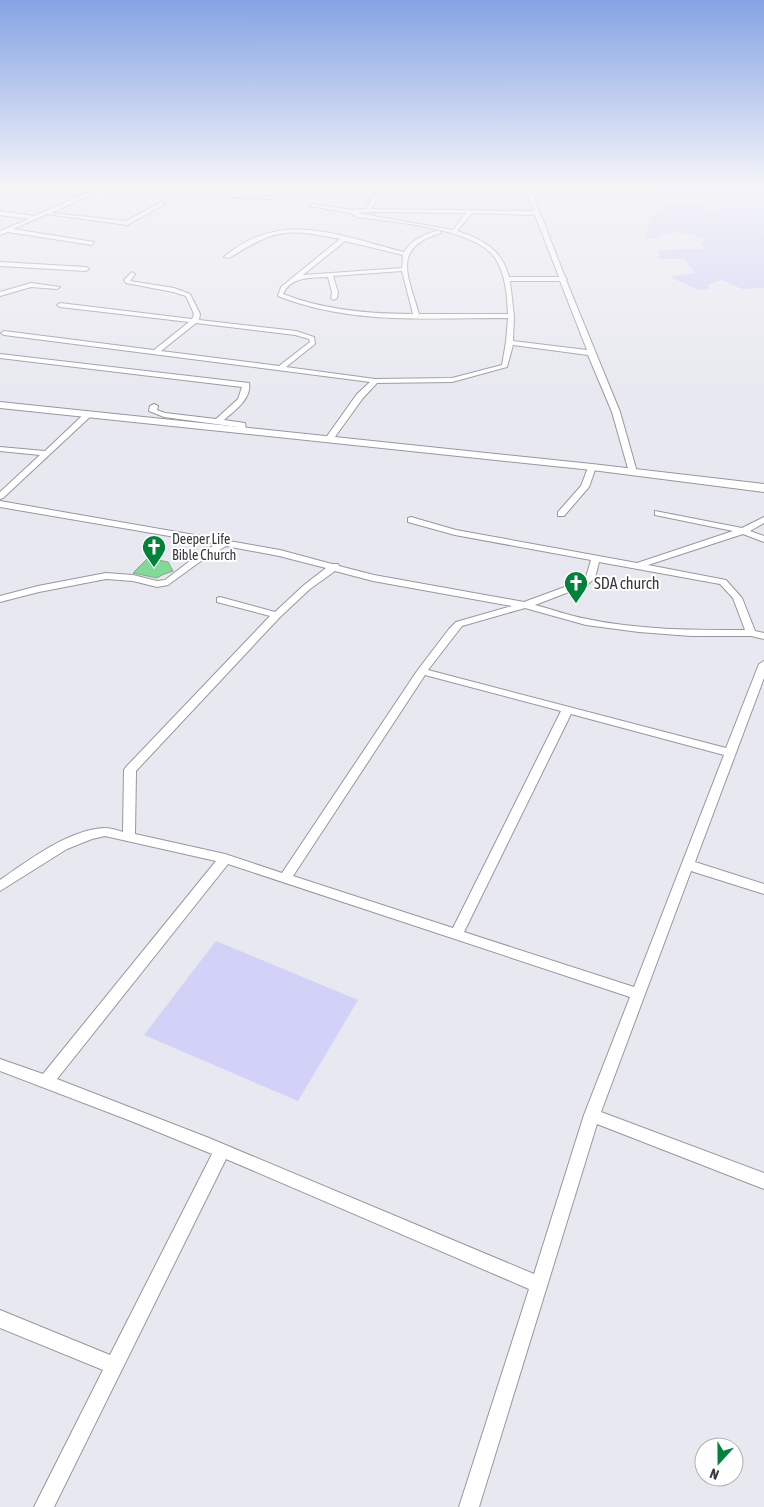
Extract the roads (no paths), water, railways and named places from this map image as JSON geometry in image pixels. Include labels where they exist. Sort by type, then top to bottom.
[{"type":"street","points":[[324,255],[283,288],[280,295],[305,305],[337,312],[375,316],[511,316]]},
{"type":"street","points":[[405,255],[405,269],[416,315]]},
{"type":"street","points":[[4,333],[374,381],[452,380],[505,366],[511,343],[511,316],[508,279],[496,255]]},
{"type":"street","points":[[554,255],[590,353],[616,412],[633,472]]},
{"type":"street","points":[[0,264],[86,269]]},
{"type":"street","points":[[297,277],[405,269]]},
{"type":"street","points":[[132,274],[127,280],[128,282],[174,290],[188,295],[197,314],[195,321],[156,352]]},
{"type":"street","points":[[330,275],[335,292],[334,298]]},
{"type":"street","points":[[508,279],[564,279]]},
{"type":"street","points":[[0,294],[31,285],[57,286]]},
{"type":"street","points":[[60,305],[307,335],[312,338],[313,343],[282,368]]},
{"type":"street","points":[[511,343],[590,353]]},
{"type":"street","points":[[0,356],[246,385],[247,391],[244,397],[219,421]]},
{"type":"street","points":[[329,439],[360,396],[374,381]]},
{"type":"street","points":[[0,405],[88,415],[176,421],[219,421],[242,425],[242,431]]},
{"type":"street","points":[[154,406],[152,411],[176,421],[242,431],[592,467],[764,488]]},
{"type":"street","points":[[0,496],[88,415]]},
{"type":"street","points":[[0,449],[46,453]]},
{"type":"street","points":[[561,514],[582,491],[591,475],[592,467]]},
{"type":"street","points":[[0,504],[280,553],[335,566],[373,578],[525,605],[586,622],[639,629],[691,633],[750,633],[764,636]]},
{"type":"street","points":[[658,513],[743,531],[764,539]]},
{"type":"street","points":[[411,520],[455,532],[723,582],[730,586],[736,594],[750,633]]},
{"type":"street","points":[[639,566],[743,531],[764,520]]},
{"type":"street","points":[[0,599],[38,589],[106,576],[133,578],[157,584],[168,582],[198,559],[225,543]]},
{"type":"street","points":[[285,878],[422,671],[452,631],[459,624],[525,605],[584,583],[590,578],[596,558]]},
{"type":"street","points":[[129,838],[130,770],[277,615],[307,587],[335,566]]},
{"type":"street","points":[[220,600],[277,615]]},
{"type":"street","points":[[469,1507],[592,1115],[764,664]]},
{"type":"street","points":[[422,671],[731,754]]},
{"type":"street","points":[[456,934],[567,710]]},
{"type":"street","points":[[0,886],[44,855],[88,834],[105,832],[225,859],[638,994]]},
{"type":"street","points":[[47,1081],[225,859]]},
{"type":"street","points":[[688,865],[764,889]]},
{"type":"street","points":[[0,1065],[47,1081],[222,1151],[538,1285]]},
{"type":"street","points":[[592,1115],[764,1181]]},
{"type":"street","points":[[44,1507],[222,1151]]},
{"type":"street","points":[[0,1319],[114,1366]]},
{"type":"place","name":"Deeper Life Bible Church","points":[[154,568]]},
{"type":"place","name":"SDA church","points":[[576,604]]}]
